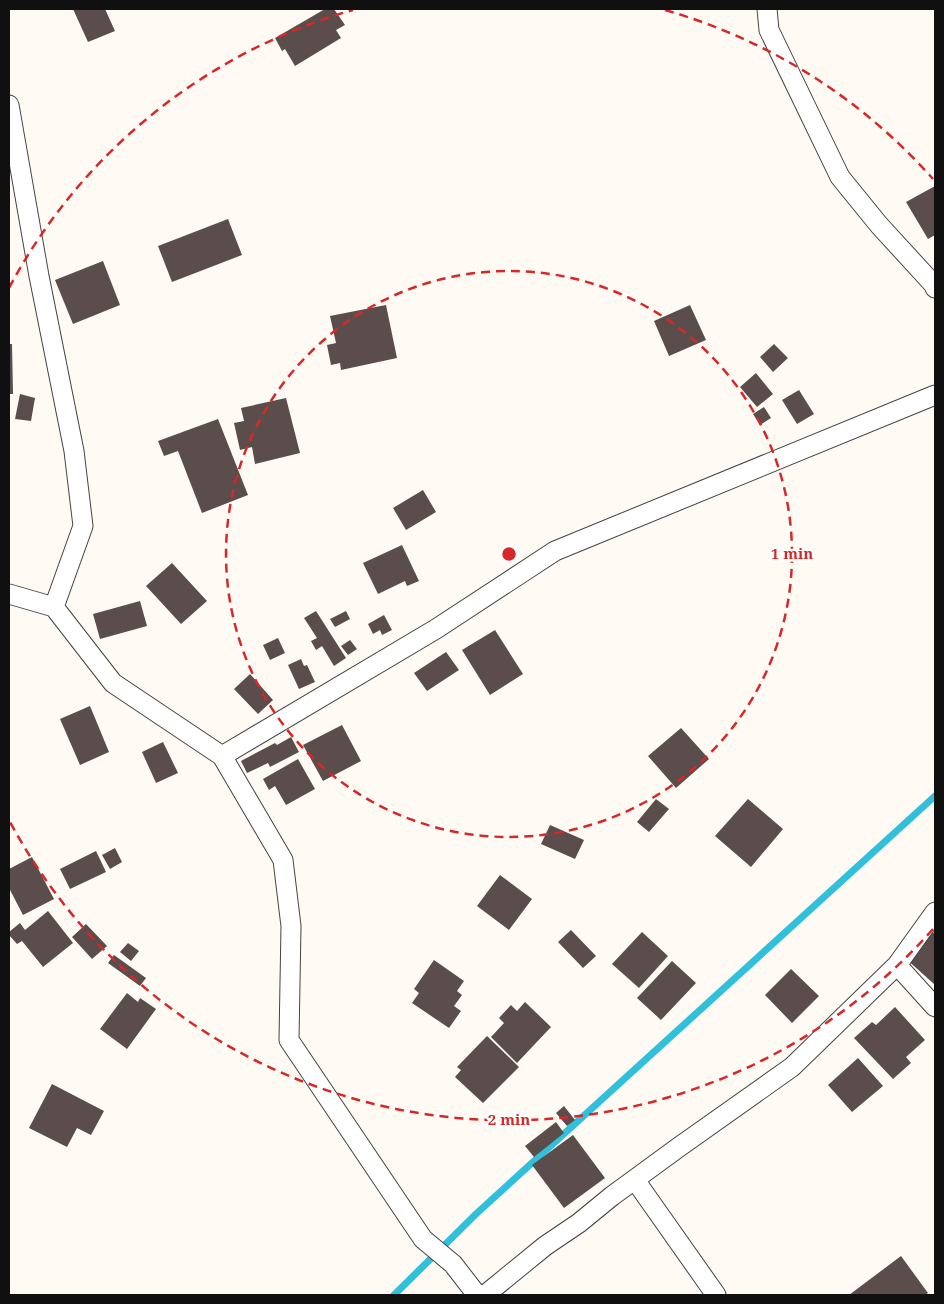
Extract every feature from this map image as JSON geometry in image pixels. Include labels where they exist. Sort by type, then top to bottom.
[{"type":"street","points":[[767,9],[769,30],[840,177],[935,288]]},
{"type":"street","points":[[9,104],[39,276],[74,451],[83,526],[54,607]]},
{"type":"street","points":[[222,756],[436,629],[555,551],[935,395]]},
{"type":"street","points":[[9,594],[54,607],[113,683],[222,756],[283,860],[291,926],[289,1040],[423,1239],[453,1264],[476,1295]]},
{"type":"street","points":[[485,1295],[545,1246],[792,1067],[897,965],[935,912]]},
{"type":"street","points":[[897,965],[935,1007]]},
{"type":"street","points":[[635,1180],[716,1295]]},
{"type":"building","points":[[73,9],[105,9],[115,31],[88,42]]},
{"type":"building","points":[[325,9],[334,9],[345,25],[336,30],[341,38],[295,66],[285,49],[282,51],[275,38]]},
{"type":"building","points":[[935,186],[935,235],[928,239],[906,202]]},
{"type":"building","points":[[228,219],[242,255],[172,282],[158,246]]},
{"type":"building","points":[[103,261],[120,305],[73,324],[55,280]]},
{"type":"building","points":[[386,305],[397,358],[341,370],[340,363],[331,365],[327,345],[336,343],[330,316]]},
{"type":"building","points":[[690,305],[706,340],[669,356],[654,321]]},
{"type":"building","points":[[9,344],[12,344],[13,394],[9,394]]},
{"type":"building","points":[[774,344],[788,358],[773,372],[760,357]]},
{"type":"building","points":[[756,373],[773,394],[757,407],[740,387]]},
{"type":"building","points":[[799,390],[814,414],[797,424],[782,400]]},
{"type":"building","points":[[20,394],[35,398],[31,421],[15,419]]},
{"type":"building","points":[[286,398],[300,453],[255,464],[252,447],[240,450],[234,423],[244,421],[241,408]]},
{"type":"building","points":[[764,407],[771,418],[760,425],[753,414]]},
{"type":"building","points":[[218,419],[248,495],[202,513],[178,451],[164,456],[158,441]]},
{"type":"building","points":[[423,490],[436,512],[406,530],[393,508]]},
{"type":"building","points":[[402,545],[419,581],[407,586],[405,581],[378,594],[363,563]]},
{"type":"building","points":[[172,563],[207,601],[181,624],[146,586]]},
{"type":"building","points":[[140,601],[147,626],[100,639],[93,614]]},
{"type":"building","points":[[316,611],[346,658],[334,666],[322,646],[316,650],[311,641],[317,638],[304,618]]},
{"type":"building","points":[[346,611],[350,619],[335,627],[330,619]]},
{"type":"building","points":[[384,615],[392,630],[382,635],[380,630],[373,634],[368,624]]},
{"type":"building","points":[[495,630],[523,674],[490,695],[462,650]]},
{"type":"building","points":[[278,638],[285,653],[270,660],[263,645]]},
{"type":"building","points":[[350,640],[357,649],[348,655],[341,646]]},
{"type":"building","points":[[446,652],[459,670],[427,691],[414,673]]},
{"type":"building","points":[[301,659],[304,666],[307,665],[315,682],[299,689],[288,665]]},
{"type":"building","points":[[250,674],[273,700],[258,714],[234,689]]},
{"type":"building","points":[[90,706],[109,752],[80,765],[60,719]]},
{"type":"building","points":[[342,725],[361,761],[323,781],[303,745]]},
{"type":"building","points":[[681,728],[709,759],[676,788],[648,756]]},
{"type":"building","points":[[291,737],[299,752],[270,767],[268,763],[247,773],[241,761],[275,743],[277,745]]},
{"type":"building","points":[[163,742],[178,773],[156,783],[142,752]]},
{"type":"building","points":[[298,759],[315,789],[286,805],[275,786],[269,790],[263,779]]},
{"type":"building","points":[[656,799],[669,809],[649,832],[637,822]]},
{"type":"building","points":[[748,799],[783,829],[751,867],[715,836]]},
{"type":"building","points":[[550,825],[584,840],[575,859],[541,844]]},
{"type":"building","points":[[115,848],[122,862],[110,869],[102,855]]},
{"type":"building","points":[[96,851],[106,872],[70,889],[60,869]]},
{"type":"building","points":[[32,857],[54,899],[23,915],[9,888],[9,869]]},
{"type":"building","points":[[500,875],[532,899],[509,930],[477,906]]},
{"type":"building","points":[[48,911],[73,943],[43,967],[22,941],[17,944],[9,935],[9,932],[20,923],[25,930]]},
{"type":"building","points":[[86,924],[107,946],[92,959],[72,937]]},
{"type":"building","points":[[929,929],[935,934],[934,984],[904,957]]},
{"type":"building","points":[[571,930],[596,956],[583,968],[558,942]]},
{"type":"building","points":[[642,932],[668,956],[639,988],[612,964]]},
{"type":"building","points":[[128,943],[139,951],[131,961],[120,952]]},
{"type":"building","points":[[114,955],[146,978],[140,986],[108,963]]},
{"type":"building","points":[[434,960],[464,981],[457,991],[462,995],[454,1006],[461,1011],[449,1028],[412,1003],[419,993],[414,989]]},
{"type":"building","points":[[672,961],[696,983],[661,1020],[637,998]]},
{"type":"building","points":[[791,969],[819,996],[792,1023],[765,995]]},
{"type":"building","points":[[127,993],[138,1002],[140,998],[156,1009],[127,1049],[100,1029]]},
{"type":"building","points":[[525,1002],[551,1027],[517,1063],[491,1037],[504,1023],[499,1018],[511,1005],[517,1011]]},
{"type":"building","points":[[895,1007],[925,1040],[906,1057],[911,1063],[893,1079],[854,1038],[872,1022],[876,1025]]},
{"type":"building","points":[[487,1036],[519,1067],[483,1103],[455,1077],[461,1070],[457,1067]]},
{"type":"building","points":[[858,1058],[883,1086],[852,1112],[828,1085]]},
{"type":"building","points":[[52,1084],[104,1111],[91,1135],[77,1128],[67,1147],[29,1128]]},
{"type":"building","points":[[564,1106],[575,1120],[567,1126],[556,1113]]},
{"type":"building","points":[[556,1122],[564,1133],[534,1157],[525,1146]]},
{"type":"building","points":[[573,1135],[605,1178],[564,1208],[532,1165]]},
{"type":"building","points":[[901,1256],[928,1293],[925,1295],[849,1295]]},
{"type":"waterway","points":[[394,1295],[476,1214],[935,796]]}]
